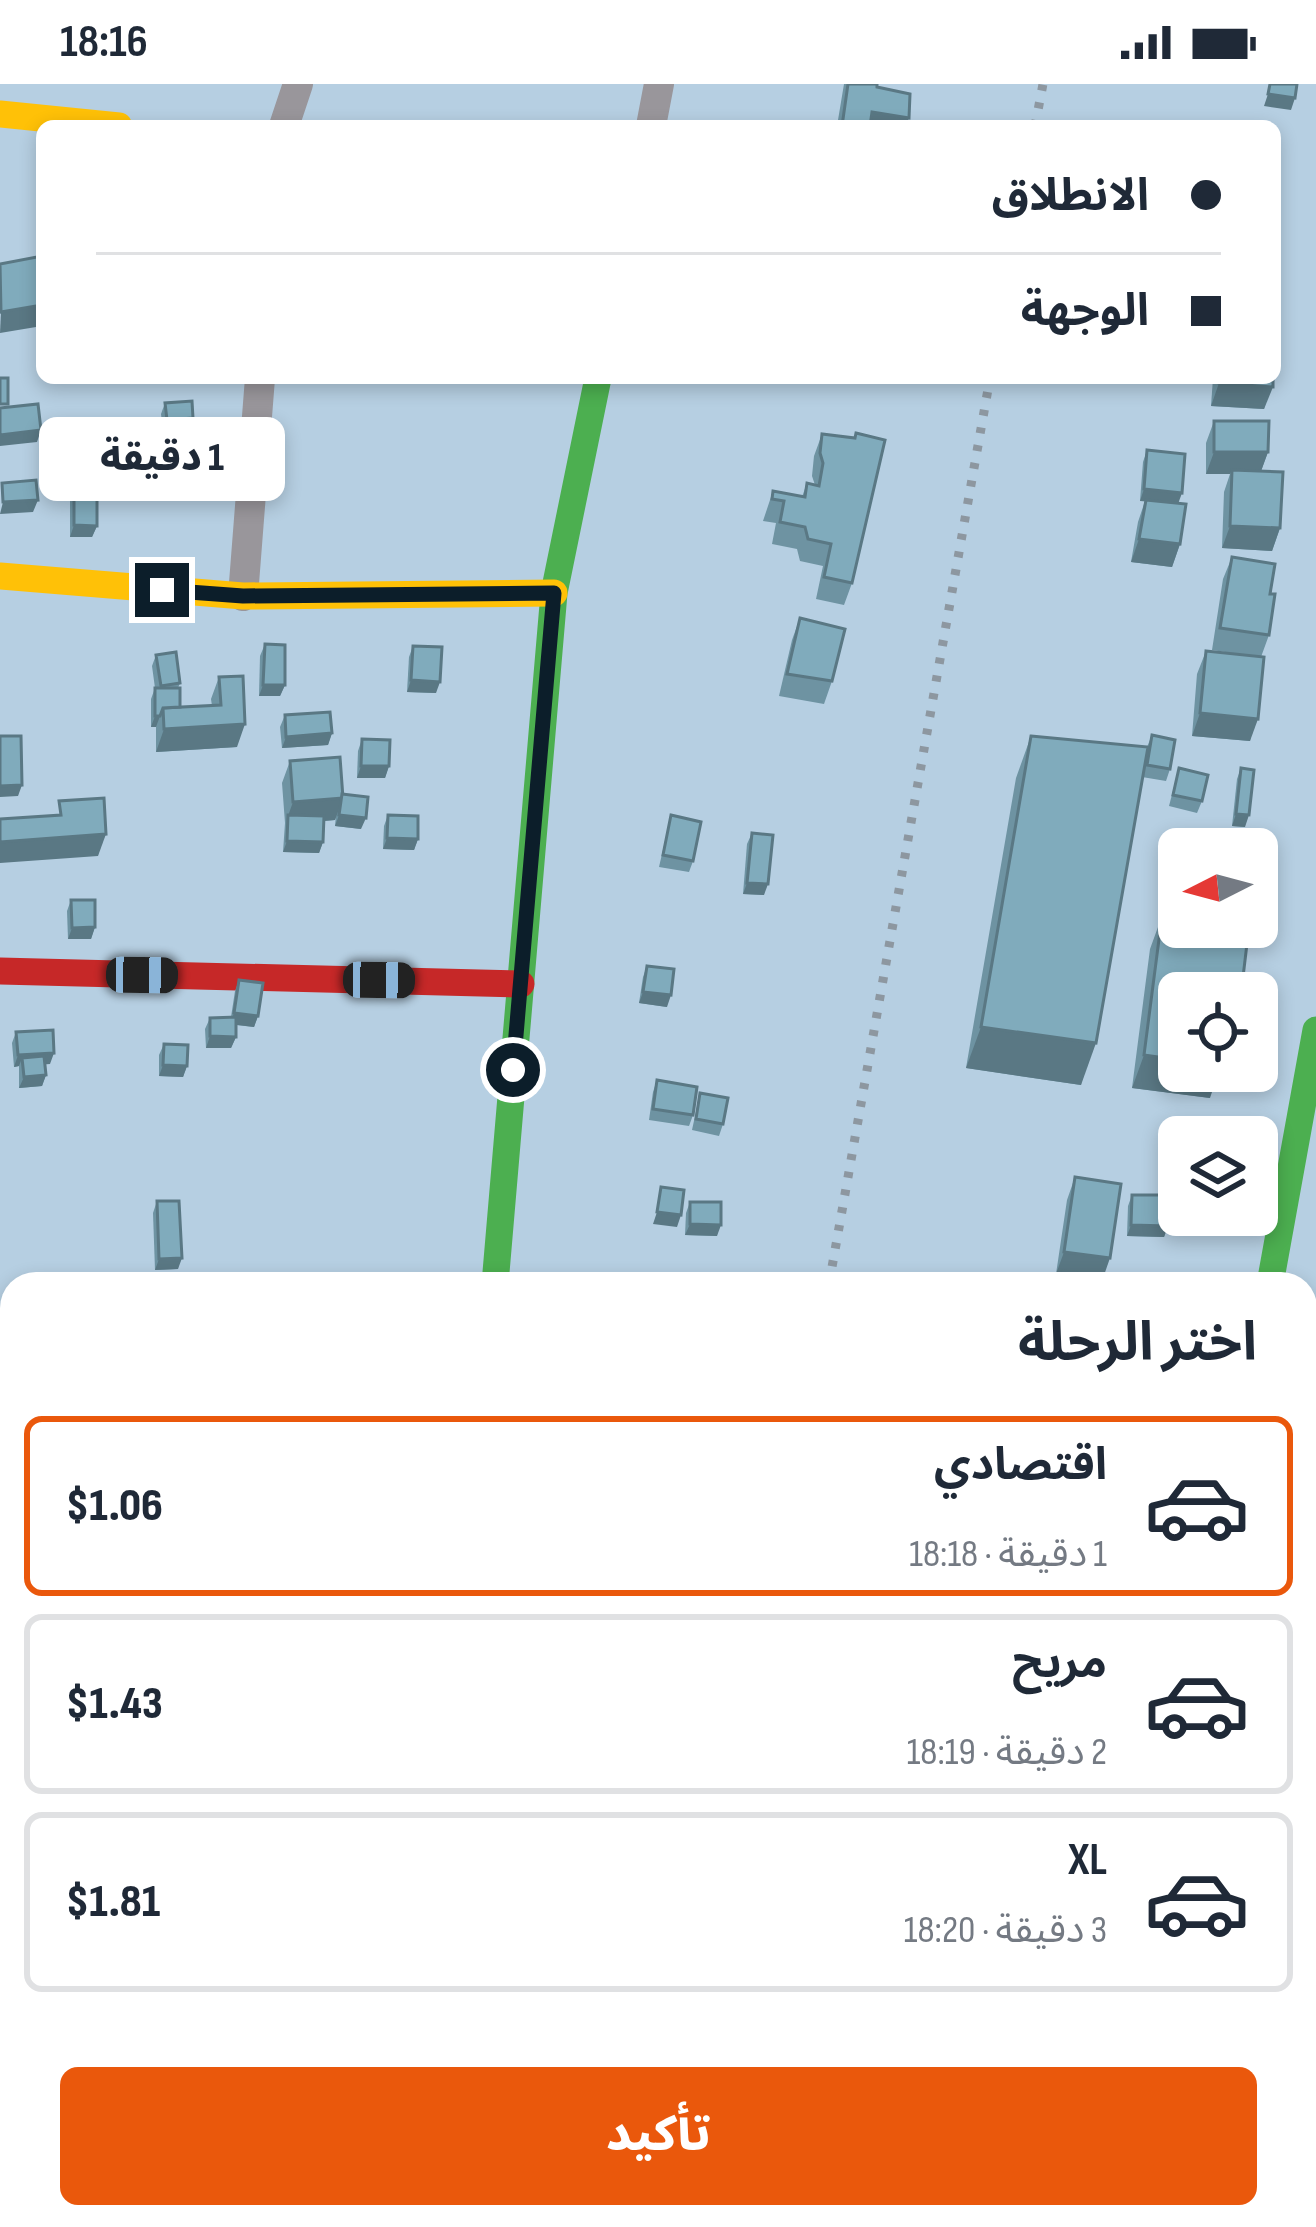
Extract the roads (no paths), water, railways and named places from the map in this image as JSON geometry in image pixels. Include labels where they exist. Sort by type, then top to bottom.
[{"type":"street","points":[[286,120],[298,84]]},
{"type":"street","points":[[652,120],[659,84]]},
{"type":"street","points":[[0,114],[60,120]]},
{"type":"street","points":[[243,596],[260,384]]},
{"type":"street","points":[[496,1272],[554,593],[597,384]]},
{"type":"street","points":[[0,576],[243,596],[554,593]]},
{"type":"street","points":[[0,971],[520,983]]},
{"type":"street","points":[[1272,1272],[1316,1030]]},
{"type":"railway","points":[[1036,120],[1043,84]]},
{"type":"railway","points":[[831,1272],[989,384]]}]
